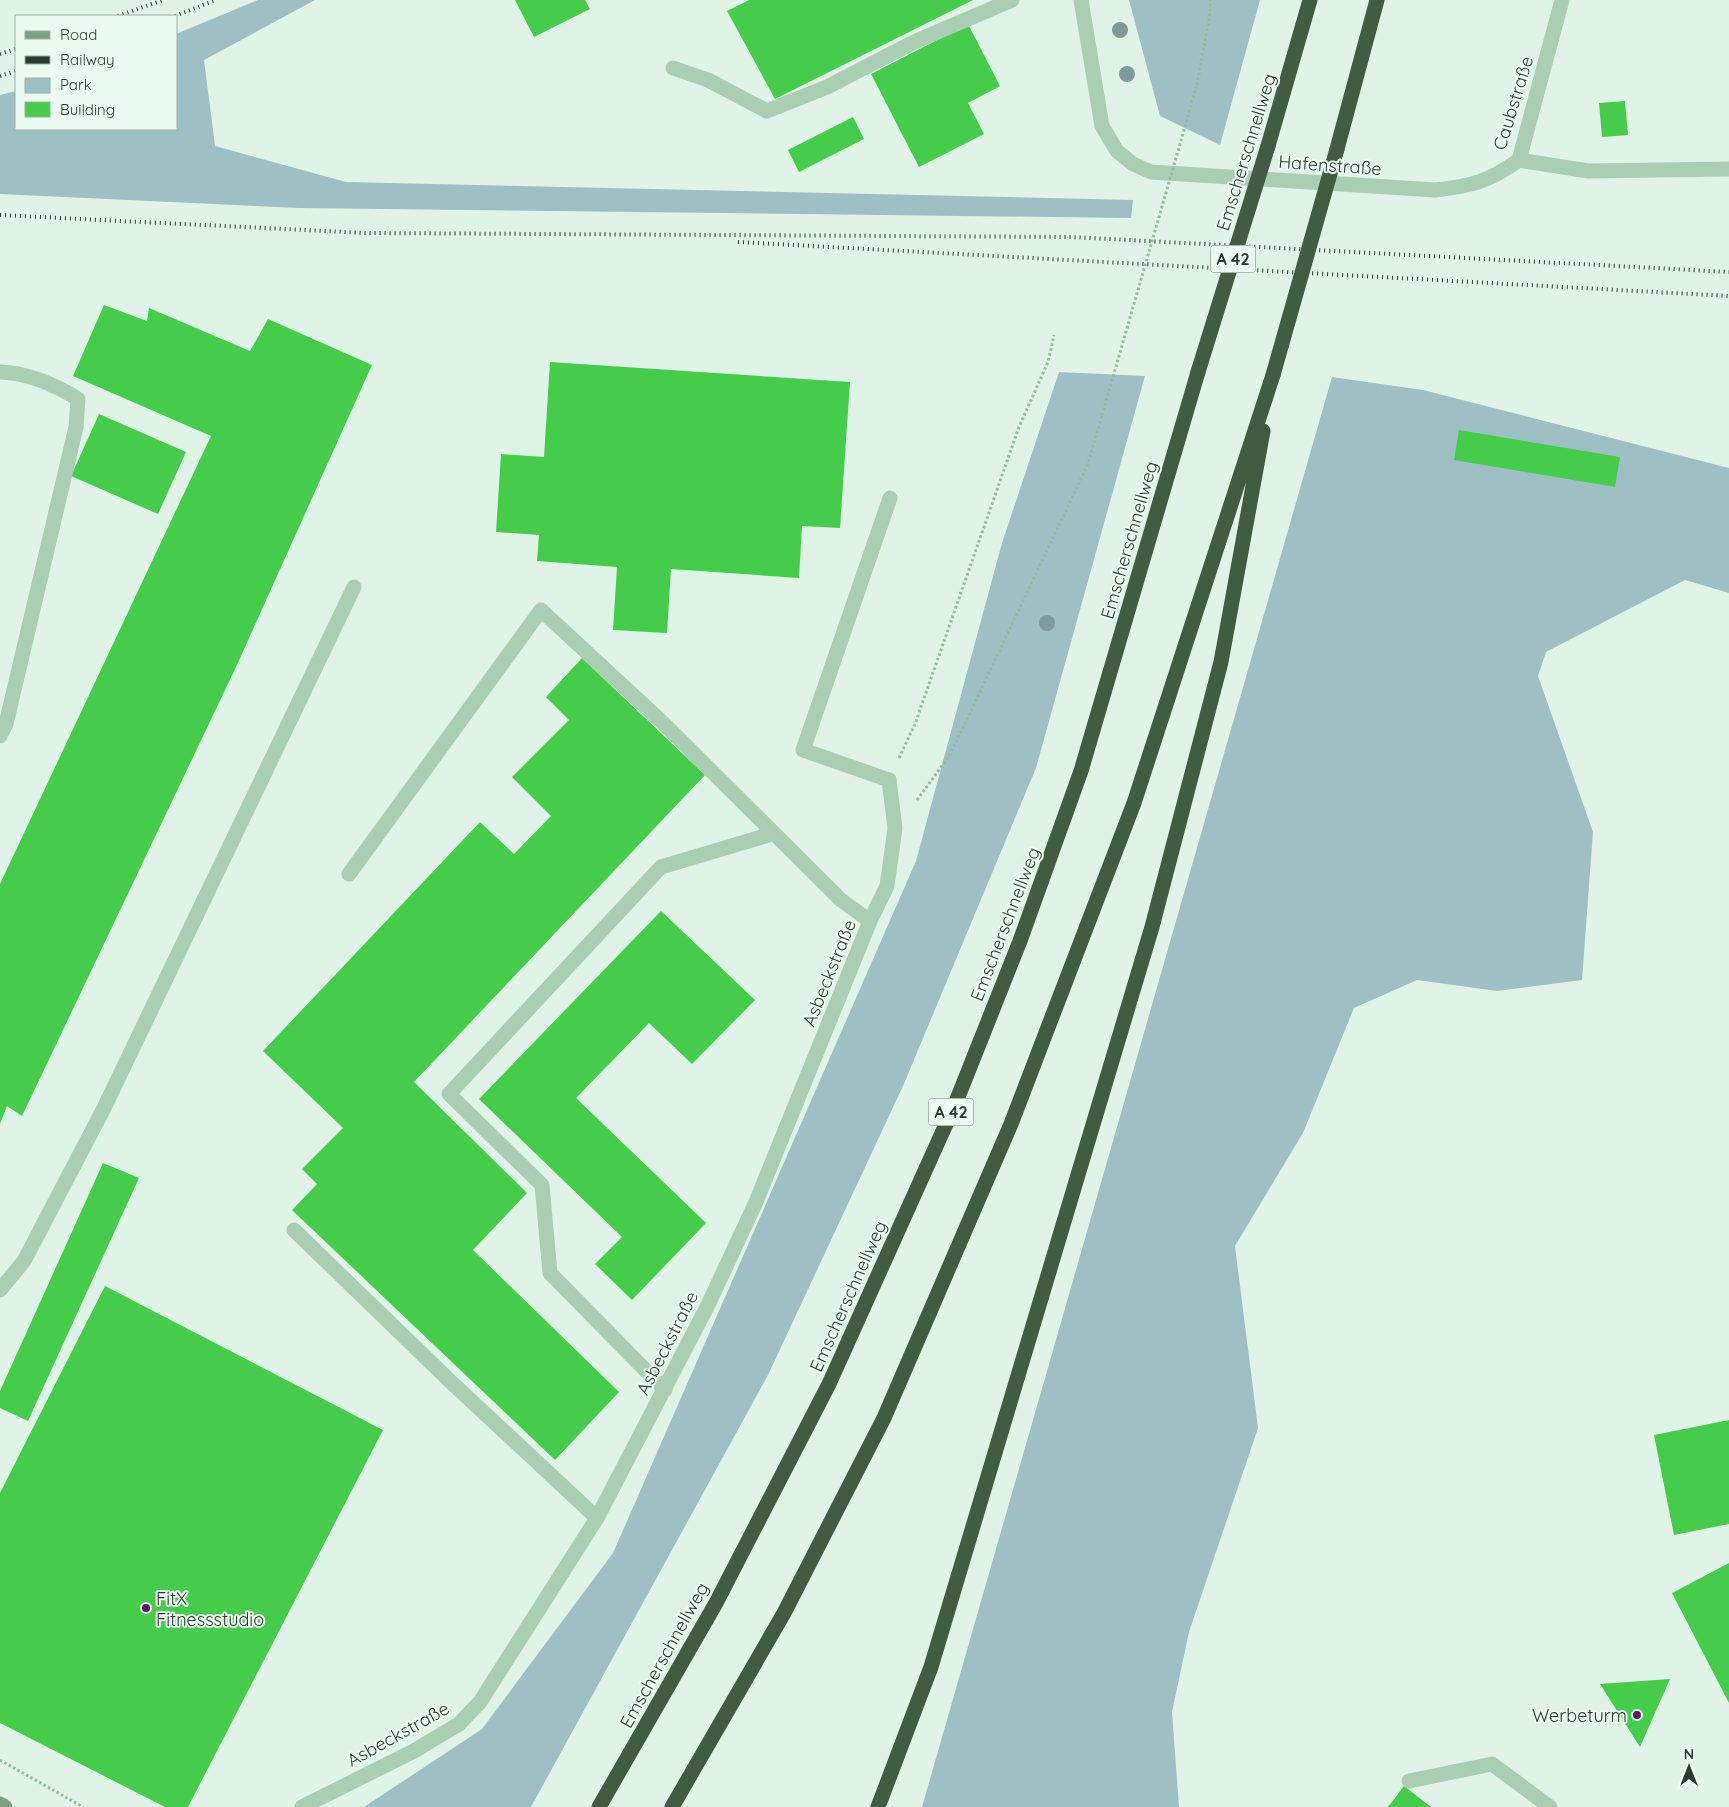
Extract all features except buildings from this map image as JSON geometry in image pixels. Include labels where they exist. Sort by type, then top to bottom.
[{"type":"highway","name":"Emscherschnellweg","points":[[599,1807],[716,1603],[829,1384],[956,1102],[1020,941],[1080,771],[1310,0]]},
{"type":"highway","points":[[672,1807],[784,1614],[884,1418],[1011,1124],[1134,802],[1273,375],[1377,0]]},
{"type":"highway","points":[[878,1807],[931,1668],[1152,927],[1221,662],[1273,375]]},
{"type":"main road","points":[[0,1804],[5,1807]]},
{"type":"street","points":[[673,68],[708,80],[767,111],[827,87],[914,42],[1012,0]]},
{"type":"street","name":"Hafenstraße","points":[[1081,0],[1102,126],[1117,151],[1133,164],[1152,172],[1434,190]]},
{"type":"street","name":"Caubstraße","points":[[1434,190],[1468,187],[1497,176],[1519,160],[1562,0]]},
{"type":"street","points":[[1519,160],[1588,171],[1729,169]]},
{"type":"street","points":[[0,372],[16,373],[58,386],[78,399],[76,427],[6,724],[0,736]]},
{"type":"street","points":[[889,780],[803,750],[890,498]]},
{"type":"street","points":[[0,1290],[24,1262],[104,1108],[354,587]]},
{"type":"street","points":[[349,874],[541,610],[662,722],[772,834],[841,900],[870,921]]},
{"type":"street","name":"Asbeckstraße","points":[[302,1807],[414,1751],[459,1724],[480,1702],[597,1518],[708,1305],[756,1202],[870,921],[887,886],[895,828],[889,780]]},
{"type":"street","points":[[665,1390],[550,1273],[542,1185],[450,1094],[661,867],[772,834]]},
{"type":"street","points":[[294,1230],[450,1382],[597,1518]]},
{"type":"street","points":[[1409,1781],[1492,1764],[1550,1807]]},
{"type":"path","points":[[895,828],[931,783],[950,755],[1088,464],[1196,85],[1210,13],[1210,0]]},
{"type":"path","points":[[889,780],[915,724],[1019,427],[1037,392],[1048,362],[1054,334]]},
{"type":"path","points":[[0,1760],[83,1807]]},
{"type":"green space","points":[[258,0],[315,0],[204,60],[215,146],[346,182],[1133,200],[1131,218],[299,208],[0,194],[0,95],[15,91],[15,130],[178,130],[178,33]]},
{"type":"green space","points":[[1129,0],[1260,0],[1220,145],[1160,116]]},
{"type":"green space","points":[[1059,372],[1145,376],[1036,768],[903,1086],[768,1375],[531,1807],[364,1807],[482,1729],[613,1553],[916,861],[1002,543]]},
{"type":"green space","points":[[1332,377],[1423,390],[1729,468],[1729,593],[1685,580],[1546,652],[1538,676],[1593,832],[1582,980],[1497,991],[1417,980],[1354,1008],[1303,1133],[1235,1246],[1258,1428],[1189,1632],[1172,1712],[1179,1807],[922,1807]]},
{"type":"railway","points":[[121,15],[163,0]]},
{"type":"railway","points":[[178,15],[216,0]]},
{"type":"railway","points":[[0,54],[15,49]]},
{"type":"railway","points":[[0,76],[15,71]]},
{"type":"railway","points":[[0,215],[366,233],[1072,237],[1729,272]]},
{"type":"railway","points":[[738,242],[1729,296]]},
{"type":"place","name":"FitX Fitnessstudio","points":[[146,1608]]},
{"type":"place","name":"Werbeturm","points":[[1637,1715]]}]
